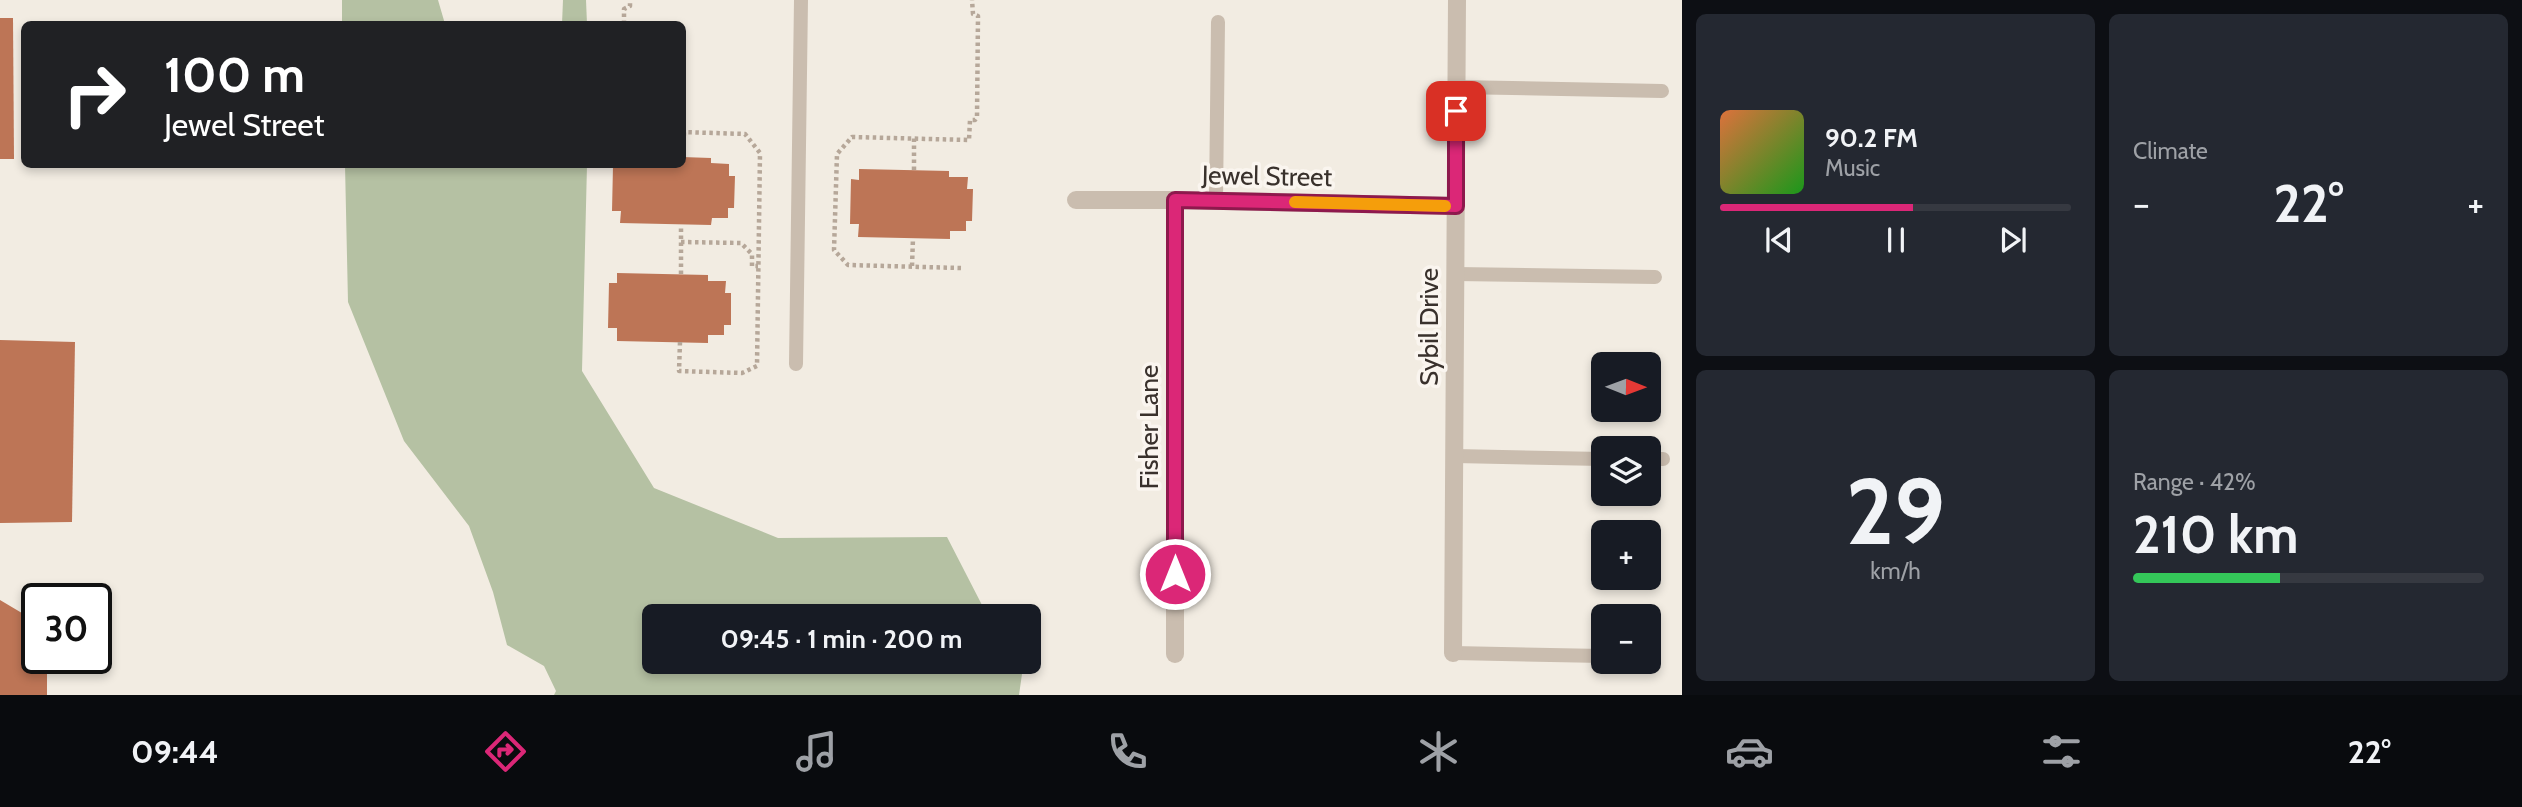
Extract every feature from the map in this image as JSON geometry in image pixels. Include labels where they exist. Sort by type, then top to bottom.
[{"type":"street","name":"Sybil Drive","points":[[1453,653],[1457,0]]},
{"type":"street","name":"Jewel Street","points":[[1076,200],[1456,206]]},
{"type":"street","name":"Fisher Lane","points":[[1175,200],[1175,654]]},
{"type":"lane","points":[[796,365],[801,0]]},
{"type":"lane","points":[[1216,201],[1219,22]]},
{"type":"lane","points":[[1456,87],[1662,91]]},
{"type":"lane","points":[[1456,274],[1655,277]]},
{"type":"lane","points":[[1455,456],[1591,458]]},
{"type":"lane","points":[[1453,653],[1591,656]]},
{"type":"path","points":[[624,21],[624,9],[630,6],[630,0]]},
{"type":"path","points":[[961,268],[848,265],[834,250],[837,154],[852,137],[969,140],[970,120],[977,117],[978,16],[972,14],[972,0]]},
{"type":"path","points":[[680,342],[679,371],[742,373],[757,366],[760,153],[745,134],[686,132]]},
{"type":"path","points":[[914,138],[914,170]]},
{"type":"path","points":[[681,225],[681,274]]},
{"type":"path","points":[[912,266],[913,238]]},
{"type":"path","points":[[681,242],[741,243],[752,254],[751,266],[758,266]]},
{"type":"green space","points":[[342,0],[438,0],[444,21],[342,21]]},
{"type":"green space","points":[[563,0],[586,0],[587,21],[562,21]]},
{"type":"green space","points":[[345,168],[587,168],[582,371],[654,488],[778,538],[947,537],[981,604],[642,604],[642,674],[1022,674],[1019,695],[554,695],[556,691],[544,666],[507,645],[493,592],[469,526],[404,441],[348,302]]},
{"type":"building","points":[[0,18],[13,18],[14,159],[0,159]]},
{"type":"building","points":[[686,157],[711,158],[711,163],[729,164],[729,176],[735,176],[734,208],[728,208],[728,218],[712,218],[711,225],[620,223],[621,211],[612,211],[613,168],[686,168]]},
{"type":"building","points":[[859,169],[949,171],[949,177],[968,177],[967,189],[973,189],[972,221],[966,221],[966,231],[950,231],[950,239],[858,237],[859,224],[850,224],[851,179],[859,180]]},
{"type":"building","points":[[617,273],[708,275],[708,281],[726,281],[725,293],[731,293],[731,325],[724,325],[724,335],[708,335],[708,343],[617,341],[617,328],[608,328],[609,283],[617,283]]},
{"type":"building","points":[[0,340],[75,342],[72,522],[0,523]]},
{"type":"building","points":[[0,600],[21,612],[21,674],[47,674],[47,695],[0,695]]},
{"type":"slow traffic","points":[[1295,202],[1445,206]]},
{"type":"route","points":[[1175,574],[1175,200],[1456,206],[1456,111]]}]
